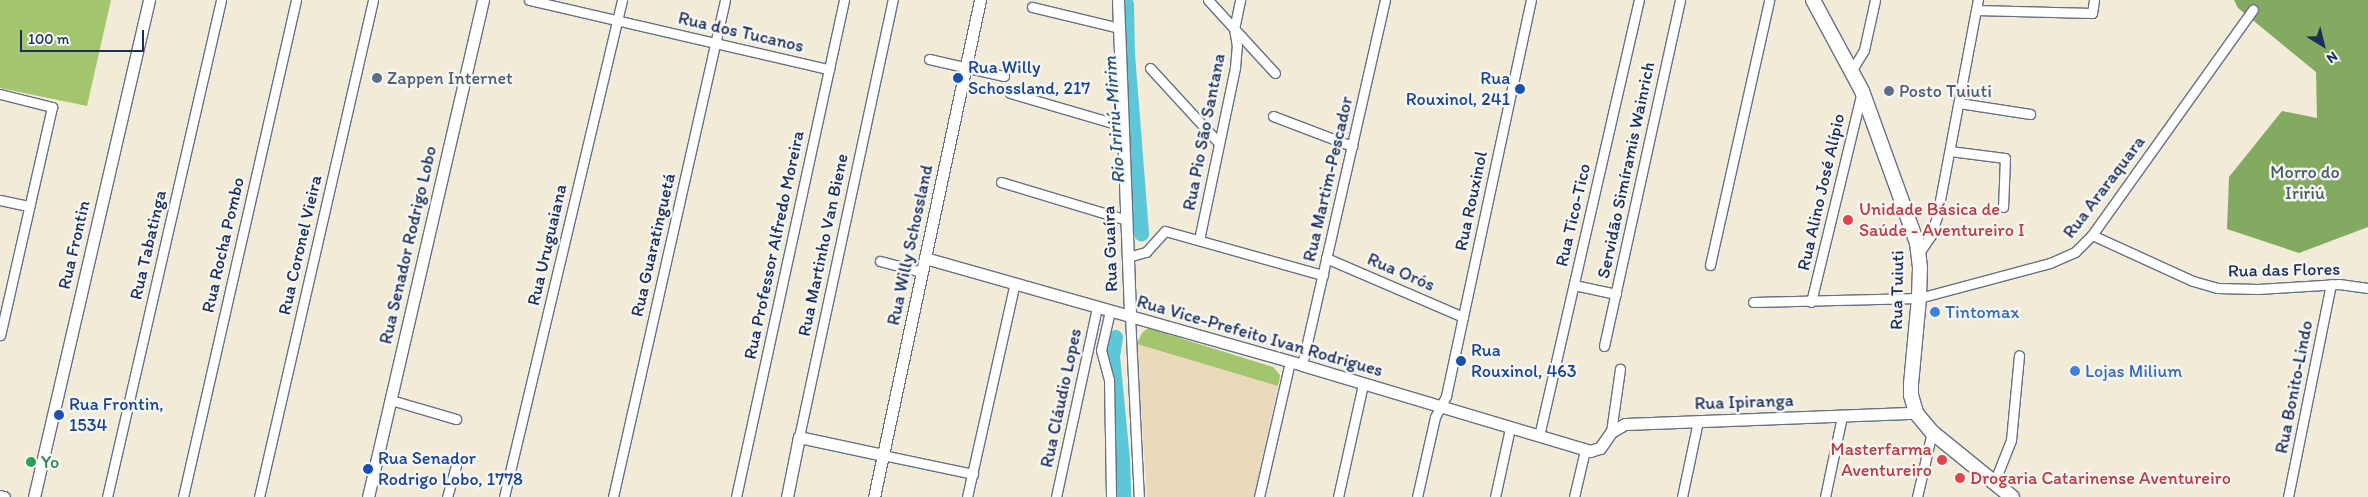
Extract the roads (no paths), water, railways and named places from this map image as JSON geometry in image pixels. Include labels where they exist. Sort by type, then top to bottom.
[{"type":"main road","name":"Rua Tuiuti","points":[[1814,0],[1862,91],[1910,220],[1919,254],[1919,298],[1911,384],[1911,396],[1916,413],[1932,432],[2012,497]]},
{"type":"street","name":"Rua Frontin","points":[[34,497],[149,0]]},
{"type":"street","name":"Rua Tabatinga","points":[[107,497],[221,0]]},
{"type":"street","name":"Rua Rocha Pombo","points":[[183,497],[296,0]]},
{"type":"street","name":"Rua Coronel Vieira","points":[[259,497],[373,0]]},
{"type":"street","name":"Rua Senador Rodrigo Lobo","points":[[368,497],[483,0]]},
{"type":"street","name":"Rua dos Tucanos","points":[[528,0],[556,3],[617,20],[829,69]]},
{"type":"street","name":"Rua Uruguaiana","points":[[504,497],[622,0]]},
{"type":"street","name":"Rua Guaratinguetá","points":[[613,497],[725,0]]},
{"type":"street","name":"Rua Professor Alfredo Moreira","points":[[736,497],[844,0]]},
{"type":"street","name":"Rua Martinho Van Biene","points":[[787,497],[893,0]]},
{"type":"street","name":"Rua Willy Schossland","points":[[874,497],[980,0]]},
{"type":"street","name":"Rua Guaíra","points":[[1118,0],[1139,497]]},
{"type":"street","points":[[1208,0],[1274,73]]},
{"type":"street","name":"Rua Pio São Santana","points":[[1199,240],[1236,56],[1237,46],[1234,29],[1240,0]]},
{"type":"street","name":"Rua Martim-Pescador","points":[[1302,365],[1385,0]]},
{"type":"street","name":"Rua Rouxinol","points":[[1417,497],[1439,406],[1446,396],[1531,0]]},
{"type":"street","name":"Rua Tico-Tico","points":[[1539,436],[1639,0]]},
{"type":"street","name":"Servidão Simíramis Wainrich","points":[[1604,346],[1680,0]]},
{"type":"street","points":[[1710,265],[1769,0]]},
{"type":"street","points":[[1852,70],[1864,50],[1876,0]]},
{"type":"street","points":[[1919,254],[1935,225],[1978,0]]},
{"type":"street","points":[[1976,10],[2092,13],[2094,0]]},
{"type":"street","points":[[1032,6],[1119,28]]},
{"type":"street","name":"Rua Araraquara","points":[[1753,302],[1919,298],[2050,263],[2075,252],[2092,235],[2253,9]]},
{"type":"street","points":[[929,60],[1004,76]]},
{"type":"street","points":[[1150,68],[1219,142]]},
{"type":"street","name":"Rua Alino José Alípio","points":[[1811,302],[1862,91]]},
{"type":"street","points":[[1010,93],[1123,126]]},
{"type":"street","points":[[0,94],[52,107],[0,334]]},
{"type":"street","points":[[1958,103],[2030,114]]},
{"type":"street","points":[[1273,116],[1352,146]]},
{"type":"street","points":[[1950,151],[2005,158],[2003,207]]},
{"type":"street","points":[[1001,182],[1127,220]]},
{"type":"street","points":[[0,200],[30,206]]},
{"type":"street","points":[[1128,256],[1146,252],[1164,231],[1322,275]]},
{"type":"street","name":"Rua das Flores","points":[[2092,235],[2193,281],[2217,288],[2258,289],[2331,284],[2368,288]]},
{"type":"street","name":"Rua Vice-Prefeito Ivan Rodrigues","points":[[925,258],[1302,365],[1585,450]]},
{"type":"street","name":"Rua Orós","points":[[1326,258],[1463,316]]},
{"type":"street","points":[[880,262],[922,272]]},
{"type":"street","points":[[968,497],[1014,283]]},
{"type":"street","name":"Rua Bonito-Lindo","points":[[2288,497],[2331,284]]},
{"type":"street","points":[[1574,285],[1616,294]]},
{"type":"street","name":"Rua Cláudio Lopes","points":[[1056,497],[1097,307]]},
{"type":"street","points":[[1110,310],[1101,350],[1108,380],[1111,497]]},
{"type":"street","points":[[1994,483],[2011,440],[2019,355]]},
{"type":"street","points":[[1259,497],[1290,362]]},
{"type":"street","points":[[1610,432],[1620,369]]},
{"type":"street","points":[[1338,497],[1363,384]]},
{"type":"street","points":[[390,400],[456,419]]},
{"type":"street","name":"Rua Ipiranga","points":[[1585,450],[1600,448],[1610,432],[1625,424],[1916,413]]},
{"type":"street","points":[[1825,497],[1842,416]]},
{"type":"street","points":[[1682,497],[1698,421]]},
{"type":"street","points":[[1495,497],[1510,428]]},
{"type":"street","points":[[1917,497],[1932,432]]},
{"type":"street","points":[[799,437],[973,474]]},
{"type":"street","points":[[1574,497],[1585,450]]},
{"type":"street","points":[[447,497],[456,465]]},
{"type":"waterway","name":"Rio Iririú-Mirim","points":[[1126,4],[1127,54],[1141,233]]},
{"type":"waterway","name":"Rio Iririú-Mirim","points":[[1115,337],[1112,356],[1122,460],[1123,497]]},
{"type":"place","name":"Zappen Internet","points":[[377,78]]},
{"type":"place","name":"Rua Willy Schossland, 217","points":[[958,78]]},
{"type":"place","name":"Rua Rouxinol, 241","points":[[1520,89]]},
{"type":"place","name":"Posto Tuiuti","points":[[1889,91]]},
{"type":"place","name":"Unidade Básica de Saúde - Aventureiro I","points":[[1848,220]]},
{"type":"place","name":"Tintomax","points":[[1935,312]]},
{"type":"place","name":"Rua Rouxinol, 463","points":[[1461,361]]},
{"type":"place","name":"Lojas Milium","points":[[2075,371]]},
{"type":"place","name":"Rua Frontin, 1534","points":[[59,415]]},
{"type":"place","name":"Masterfarma Aventureiro","points":[[1942,460]]},
{"type":"place","name":"Yo","points":[[31,462]]},
{"type":"place","name":"Rua Senador Rodrigo Lobo, 1778","points":[[368,469]]},
{"type":"place","name":"Drogaria Catarinense Aventureiro","points":[[1960,478]]},
{"type":"park label","name":"Morro do Iririú","points":[[2305,183]]}]
